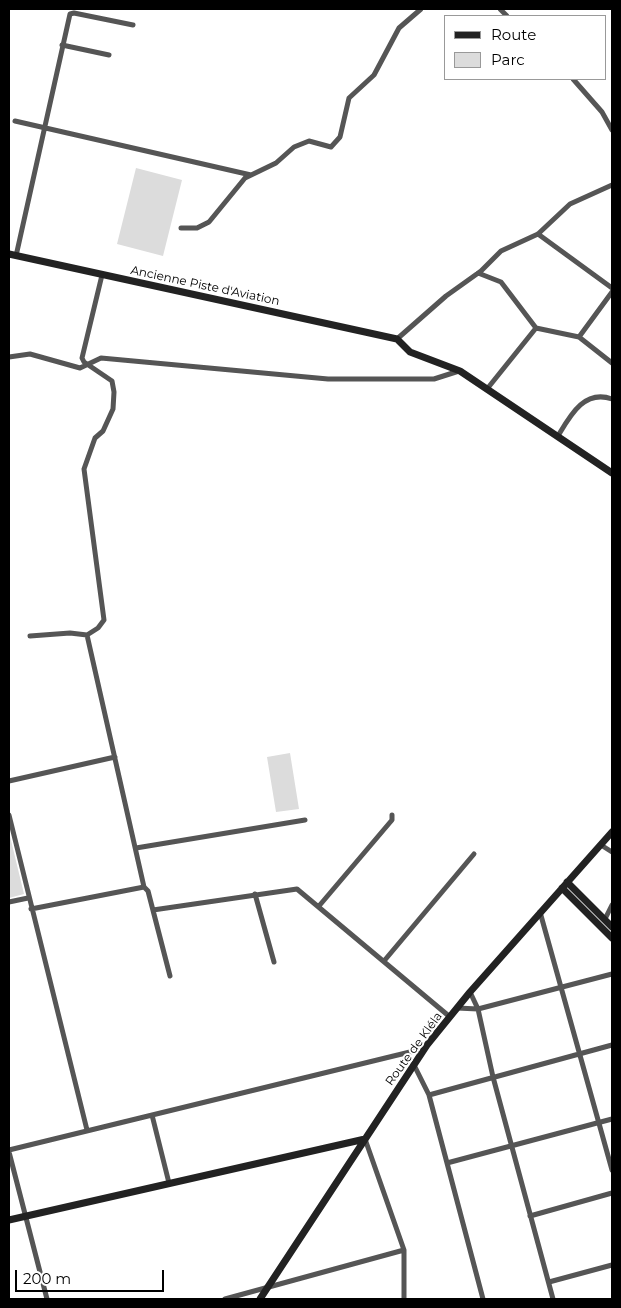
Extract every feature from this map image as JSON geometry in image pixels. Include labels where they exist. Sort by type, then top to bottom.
[{"type":"street","points":[[181,228],[197,228],[209,222],[245,178],[276,163],[294,147],[309,141],[330,147],[340,137],[349,98],[374,75],[398,28],[421,9]]},
{"type":"street","points":[[12,255],[44,128],[68,18],[74,12],[132,25]]},
{"type":"street","points":[[62,45],[109,55]]},
{"type":"street","points":[[574,80],[602,112],[612,130]]},
{"type":"street","points":[[15,121],[251,175]]},
{"type":"street","points":[[612,186],[570,204],[538,234],[501,251],[478,273],[446,296],[396,338],[410,352],[460,371],[612,473]]},
{"type":"street","points":[[538,234],[612,288]]},
{"type":"street","name":"Ancienne Piste d'Aviation","points":[[12,255],[396,338]]},
{"type":"street","points":[[478,273],[501,282],[536,328],[579,337],[612,363]]},
{"type":"street","points":[[30,636],[70,633],[87,635],[102,625],[105,614],[84,468],[95,438],[103,431],[113,410],[114,392],[112,381],[82,358],[102,275]]},
{"type":"street","points":[[579,337],[612,292]]},
{"type":"street","points":[[487,389],[536,328]]},
{"type":"street","points":[[9,357],[30,354],[80,368],[101,358],[328,379],[434,379],[460,371]]},
{"type":"street","points":[[558,436],[577,406],[590,398],[612,399]]},
{"type":"street","points":[[87,635],[144,887],[148,891],[170,976]]},
{"type":"street","points":[[9,781],[115,756]]},
{"type":"street","points":[[9,815],[28,898],[87,1130]]},
{"type":"street","points":[[319,906],[392,820],[392,815]]},
{"type":"street","points":[[136,848],[304,820]]},
{"type":"street","name":"Route de Kléla","points":[[260,1299],[422,1053],[470,992],[612,832]]},
{"type":"street","points":[[601,845],[612,852]]},
{"type":"street","points":[[384,961],[474,854]]},
{"type":"street","points":[[565,885],[612,927]]},
{"type":"street","points":[[565,885],[612,938]]},
{"type":"street","points":[[31,909],[144,887]]},
{"type":"street","points":[[153,910],[296,889],[319,906],[450,1016]]},
{"type":"street","points":[[255,894],[274,962]]},
{"type":"street","points":[[9,902],[28,898]]},
{"type":"street","points":[[604,919],[612,906]]},
{"type":"street","points":[[540,912],[612,1170]]},
{"type":"street","points":[[457,1008],[478,1008],[612,974]]},
{"type":"street","points":[[470,992],[478,1008],[493,1078],[553,1299]]},
{"type":"street","points":[[429,1095],[612,1045]]},
{"type":"street","points":[[47,1299],[9,1151],[87,1130],[414,1051],[422,1053]]},
{"type":"street","points":[[414,1065],[429,1095],[483,1299]]},
{"type":"street","points":[[152,1115],[169,1183]]},
{"type":"street","points":[[447,1163],[612,1119]]},
{"type":"street","points":[[9,1220],[365,1138],[404,1250],[404,1299]]},
{"type":"street","points":[[530,1216],[612,1193]]},
{"type":"street","points":[[225,1299],[404,1250]]},
{"type":"street","points":[[549,1282],[612,1265]]},
{"type":"green space","points":[[136,168],[182,180],[163,256],[117,244]]},
{"type":"green space","points":[[290,753],[299,809],[276,812],[267,757]]},
{"type":"green space","points":[[9,832],[24,894],[9,898]]}]
